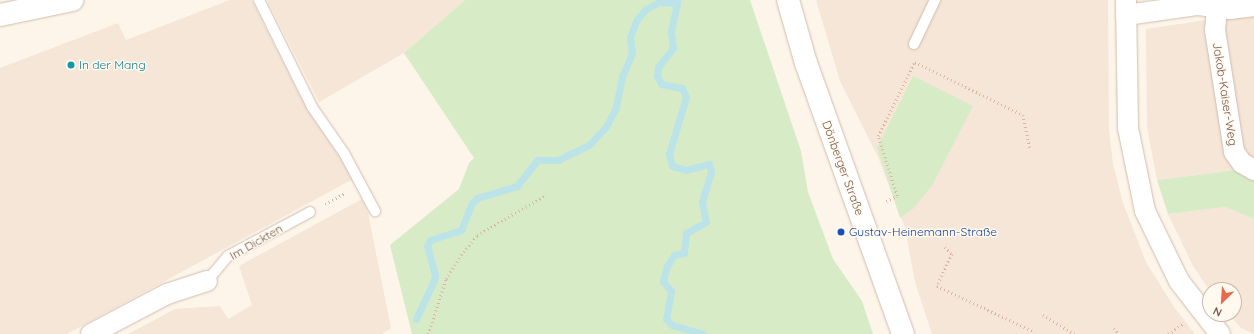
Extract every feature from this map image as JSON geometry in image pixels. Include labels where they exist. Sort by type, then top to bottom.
[{"type":"street","points":[[0,15],[72,0]]},
{"type":"street","name":"Dönberger Straße","points":[[788,0],[806,63],[902,334]]},
{"type":"street","points":[[1220,334],[1178,281],[1145,211],[1128,128],[1126,8],[1198,5],[1217,8],[1254,6]]},
{"type":"street","name":"Jakob-Kaiser-Weg","points":[[1217,8],[1215,30],[1234,152],[1242,164],[1254,170]]},
{"type":"street","name":"Im Dickten","points":[[91,334],[167,294],[207,282]]},
{"type":"lane","points":[[259,0],[312,107],[362,185],[375,211]]},
{"type":"lane","points":[[914,44],[935,0]]},
{"type":"lane","name":"Im Dickten","points":[[207,282],[228,256],[310,212]]},
{"type":"path","points":[[886,201],[897,196],[878,136],[920,50],[914,44]]},
{"type":"path","points":[[914,62],[1023,115],[1030,148]]},
{"type":"path","points":[[310,212],[362,185]]},
{"type":"path","points":[[428,334],[446,279],[460,255],[478,235],[546,195]]},
{"type":"path","points":[[945,247],[952,254],[937,286],[1035,332]]},
{"type":"path","points":[[1043,315],[1075,334]]},
{"type":"path","points":[[1168,334],[1188,320]]},
{"type":"path","points":[[1114,328],[1119,334]]},
{"type":"shaded area","points":[[230,0],[252,0],[299,94],[353,179],[67,334],[0,334],[0,68],[118,23],[126,40]]},
{"type":"shaded area","points":[[267,0],[465,0],[404,53],[319,102]]},
{"type":"shaded area","points":[[816,0],[1108,0],[1109,130],[1113,164],[1123,203],[1146,262],[1174,307],[1195,334],[932,334],[915,282],[905,228],[878,157],[840,81]]},
{"type":"shaded area","points":[[1254,12],[1254,160],[1250,159],[1241,148],[1224,23],[1230,16]]},
{"type":"shaded area","points":[[1206,20],[1237,170],[1157,180],[1147,127],[1146,29]]},
{"type":"shaded area","points":[[362,199],[368,213],[391,328],[382,334],[128,334],[175,309],[220,306],[228,319],[252,305],[239,266]]},
{"type":"shaded area","points":[[1225,207],[1254,219],[1254,334],[1241,328],[1235,322],[1242,322],[1242,282],[1203,282],[1193,266],[1168,214]]},
{"type":"green space","points":[[465,0],[750,0],[801,151],[808,192],[833,259],[862,301],[873,334],[412,334],[390,245],[459,189],[469,163],[474,158],[404,53]]},
{"type":"green space","points":[[913,76],[973,106],[933,184],[914,208],[900,218],[877,148]]},
{"type":"green space","points":[[1237,170],[1254,177],[1254,219],[1225,207],[1168,214],[1157,180]]},
{"type":"waterway","points":[[416,319],[435,275],[427,246],[430,240],[461,230],[472,203],[477,198],[517,186],[537,160],[558,160],[589,145],[606,127],[616,107],[622,77],[632,54],[630,37],[637,19],[646,9],[659,2],[677,3],[677,0]]},
{"type":"waterway","points":[[677,3],[671,32],[673,48],[658,67],[657,76],[661,84],[682,88],[686,97],[669,154],[672,166],[686,170],[709,164],[711,172],[702,202],[706,222],[686,233],[684,253],[674,255],[667,266],[663,281],[671,291],[666,319],[672,325],[703,334]]},
{"type":"place","name":"In der Mang","points":[[71,65]]},
{"type":"place","name":"Gustav-Heinemann-Straße","points":[[841,232]]}]
